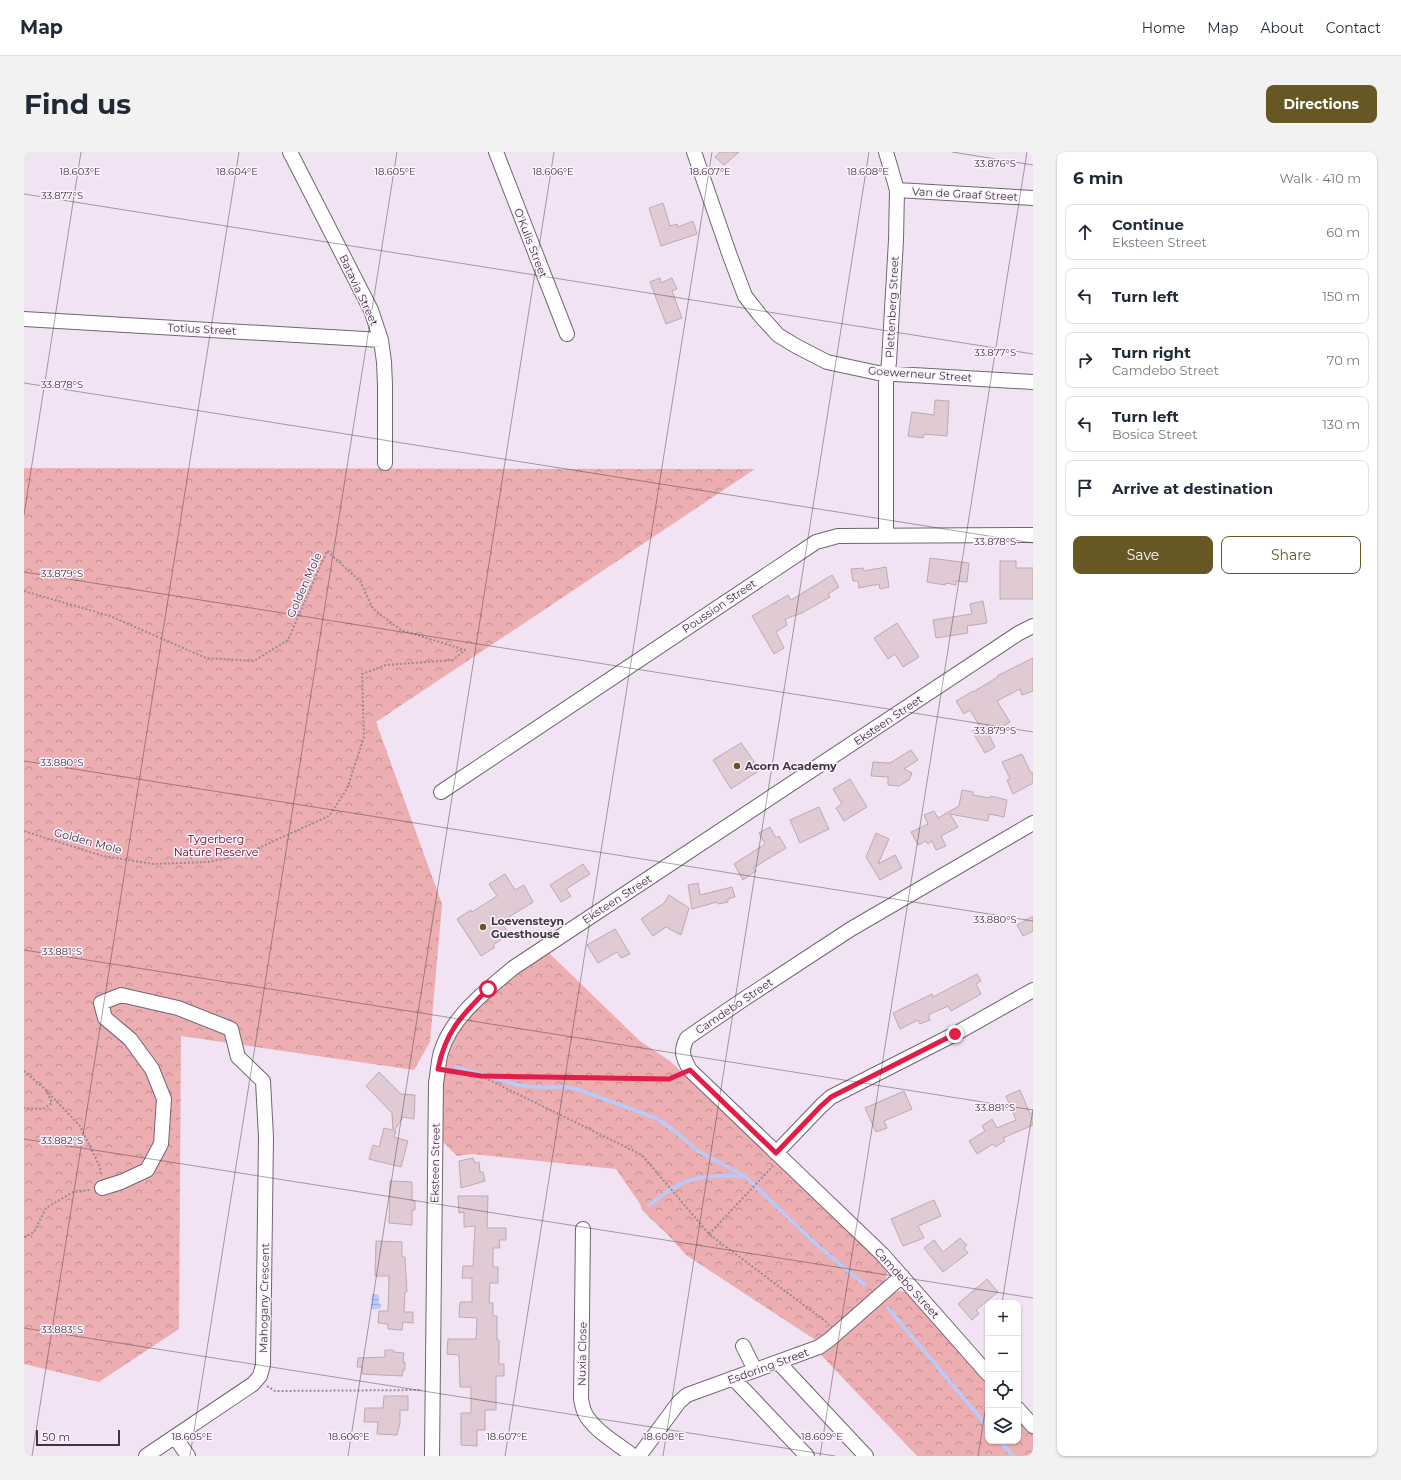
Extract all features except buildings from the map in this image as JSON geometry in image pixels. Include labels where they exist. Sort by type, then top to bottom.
[{"type":"street","name":"Batavia Street","points":[[290,152],[368,304],[380,340],[386,385],[385,463]]},
{"type":"street","name":"O'Kulis Street","points":[[496,152],[567,334]]},
{"type":"street","name":"Goewerneur Street","points":[[694,152],[746,296],[759,314],[778,335],[813,356],[827,362],[850,368],[888,374],[1033,382]]},
{"type":"street","name":"Plettenberg Street","points":[[886,152],[897,190],[896,240],[888,374],[886,383],[886,535]]},
{"type":"street","name":"Van de Graaf Street","points":[[897,190],[1033,198]]},
{"type":"street","name":"Totius Street","points":[[24,319],[380,340]]},
{"type":"street","name":"Poussion Street","points":[[440,792],[816,542],[838,536],[1033,536]]},
{"type":"street","name":"Eksteen Street","points":[[432,1456],[436,1083],[441,1052],[450,1033],[462,1015],[488,989],[513,968],[1019,633],[1033,626]]},
{"type":"street","name":"Camdebo Street","points":[[986,1372],[882,1254],[690,1070],[683,1059],[682,1054],[683,1045],[687,1038],[852,929],[1033,824]]},
{"type":"street","points":[[779,1155],[821,1106],[831,1097],[955,1034],[1033,990]]},
{"type":"street","name":"Mahogany Crescent","points":[[102,1188],[121,1182],[147,1170],[161,1144],[164,1099],[152,1069],[130,1039],[105,1018],[101,1003],[121,995],[178,1008],[230,1028],[238,1057],[263,1081],[266,1137],[264,1359],[262,1372],[257,1380]]},
{"type":"street","name":"Nuxia Close","points":[[583,1228],[582,1408],[586,1416],[593,1424],[633,1456]]},
{"type":"street","name":"Esdoring Street","points":[[638,1456],[683,1398],[819,1347],[839,1332],[902,1276]]},
{"type":"street","points":[[743,1346],[755,1370]]},
{"type":"street","points":[[778,1362],[866,1456]]},
{"type":"street","points":[[733,1378],[806,1456]]},
{"type":"street","points":[[146,1456],[249,1387],[257,1380]]},
{"type":"street","points":[[1021,1412],[1033,1426]]},
{"type":"street","points":[[175,1436],[188,1456]]},
{"type":"path","name":"Golden Mole","points":[[24,591],[110,616],[206,658],[254,661],[288,640],[326,551],[360,581],[373,609],[401,630],[465,650],[453,660],[386,664],[362,674],[364,736],[347,789],[344,794],[329,816],[243,855],[208,862],[153,864],[103,856],[24,831]]},
{"type":"path","points":[[438,1069],[481,1076],[669,1079],[690,1070]]},
{"type":"path","points":[[24,1071],[46,1090],[80,1126],[100,1167],[102,1188],[73,1192],[46,1208],[34,1232],[24,1237]]},
{"type":"path","points":[[481,1076],[642,1155],[709,1234],[839,1332]]},
{"type":"path","points":[[24,1108],[43,1109],[52,1103],[46,1090]]},
{"type":"path","points":[[709,1234],[779,1155]]},
{"type":"path","points":[[257,1380],[275,1391],[433,1390]]},
{"type":"green space","name":"Tygerberg Nature Reserve","points":[[24,468],[755,469],[376,722],[442,904],[430,1042],[414,1070],[181,1036],[179,1329],[99,1382],[24,1364]]},
{"type":"green space","points":[[549,953],[640,1041],[670,1061],[884,1264],[887,1272],[885,1283],[817,1341],[686,1255],[642,1210],[640,1204],[616,1169],[472,1154],[457,1156],[442,1141],[444,1077],[448,1056],[455,1040],[464,1025],[476,1010],[490,997],[520,973]]},
{"type":"green space","points":[[899,1291],[907,1292],[914,1297],[985,1379],[985,1444],[1021,1444],[1021,1420],[1033,1434],[1033,1456],[917,1456],[821,1355],[891,1294]]},
{"type":"water","points":[[372,1294],[379,1295],[379,1303],[382,1306],[379,1309],[371,1309]]},
{"type":"waterway","points":[[456,1067],[518,1085],[534,1087],[567,1087],[580,1090],[658,1119],[698,1151],[746,1177],[817,1245],[865,1285]]},
{"type":"waterway","points":[[649,1205],[682,1183],[691,1180],[717,1176],[742,1177]]},
{"type":"waterway","points":[[888,1308],[985,1423]]},
{"type":"waterway","points":[[1003,1444],[1013,1456]]},
{"type":"place","name":"Acorn Academy","points":[[737,766]]},
{"type":"place","name":"Loevensteyn Guesthouse","points":[[483,927]]},
{"type":"route","points":[[488,989],[462,1015],[450,1033],[441,1052],[438,1069],[481,1076],[669,1079],[690,1070],[776,1153],[831,1097],[955,1034]]}]
